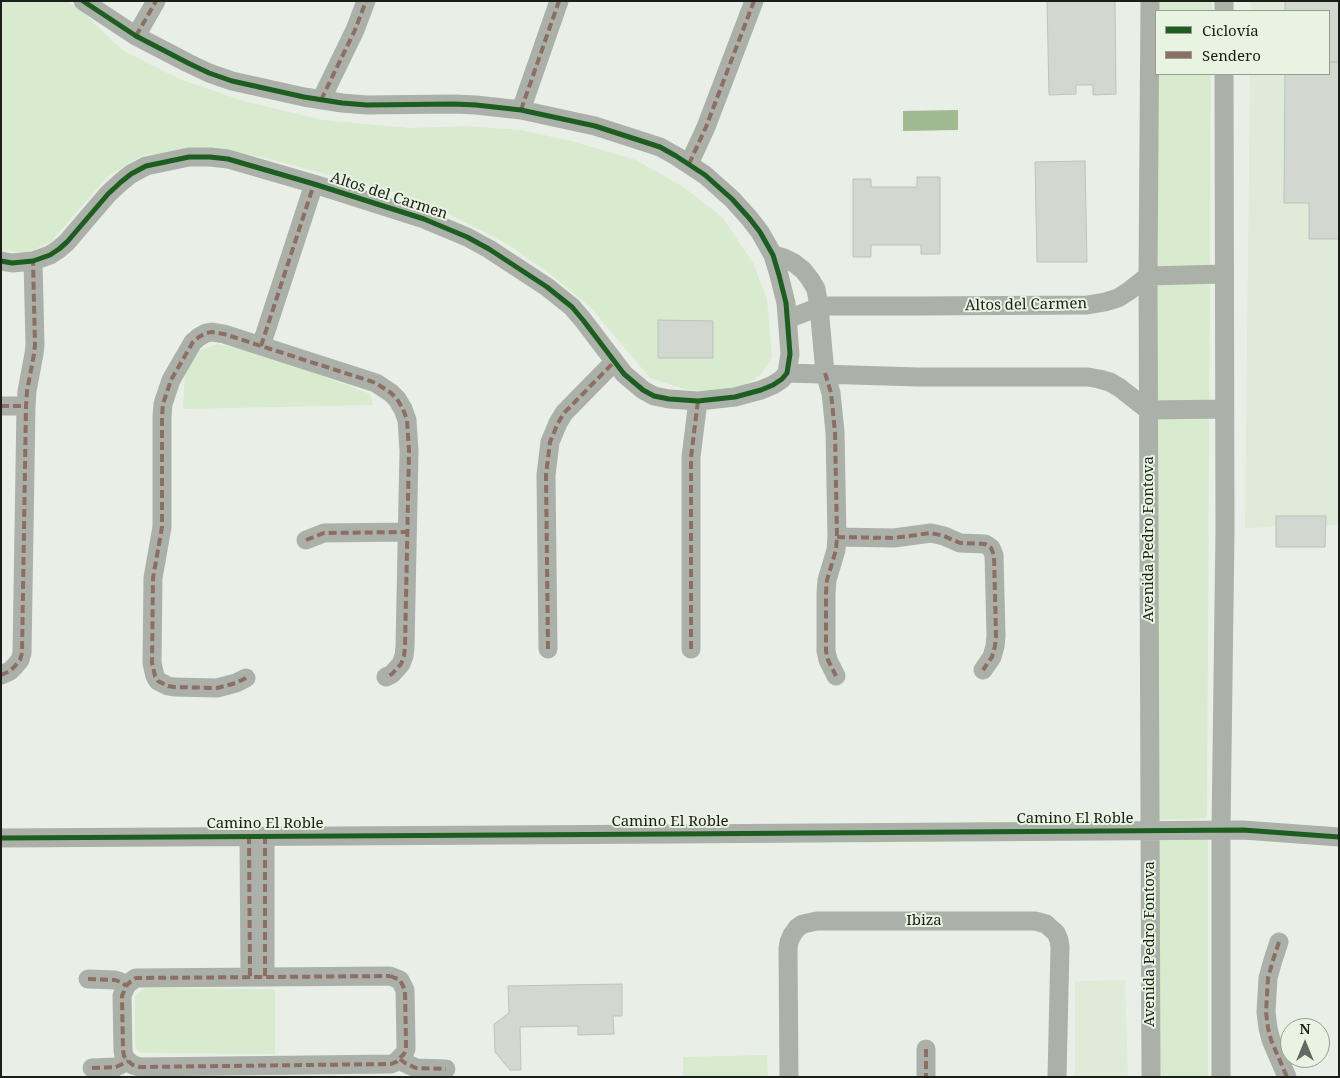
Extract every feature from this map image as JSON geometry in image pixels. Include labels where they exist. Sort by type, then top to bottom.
[{"type":"street","points":[[83,1],[136,36],[188,63],[232,81],[321,100],[367,105],[468,104],[521,110],[624,134],[660,147],[689,164],[721,188],[750,219],[773,255],[788,320],[790,354],[787,373],[918,377],[1088,377],[1115,385],[1148,410],[1224,409]]},
{"type":"street","points":[[136,36],[156,1]]},
{"type":"street","points":[[321,100],[366,1]]},
{"type":"street","points":[[521,110],[559,1]]},
{"type":"street","points":[[689,164],[706,127],[754,1]]},
{"type":"street","name":"Avenida Pedro Fontova","points":[[1150,1],[1148,410],[1151,1077]]},
{"type":"street","points":[[1221,1077],[1221,830],[1225,530],[1224,75]]},
{"type":"street","name":"Altos del Carmen","points":[[1,261],[12,263],[33,261],[50,255],[67,242],[108,194],[131,174],[146,166],[189,157],[228,159],[250,164],[424,219],[467,237],[489,249],[541,283],[572,307],[614,362],[633,383],[654,396],[698,401],[735,397],[773,385],[787,373]]},
{"type":"street","points":[[261,346],[314,184]]},
{"type":"street","points":[[773,255],[784,258],[803,270],[816,289],[820,308],[824,373],[831,393],[835,432],[837,537],[836,550],[827,580],[826,651],[836,676]]},
{"type":"street","points":[[1,675],[10,671],[15,666],[20,660],[22,653],[26,406],[35,345],[33,261]]},
{"type":"street","points":[[1148,276],[1224,274]]},
{"type":"street","name":"Altos del Carmen","points":[[788,320],[820,308],[839,306],[1087,305],[1118,298],[1148,276]]},
{"type":"street","points":[[246,678],[225,687],[174,687],[158,681],[152,663],[152,578],[162,527],[163,404],[171,380],[193,342],[206,333],[218,332],[376,383],[384,387],[397,399],[405,415],[409,451],[404,656],[397,670],[386,677]]},
{"type":"street","points":[[548,649],[546,475],[550,442],[564,413],[614,362]]},
{"type":"street","points":[[691,649],[691,457],[698,401]]},
{"type":"street","points":[[1,406],[26,406]]},
{"type":"street","points":[[306,540],[324,533],[407,532]]},
{"type":"street","points":[[837,537],[894,538],[932,533],[960,543],[985,544],[992,548],[994,555],[995,641],[992,657],[983,670]]},
{"type":"street","name":"Camino El Roble","points":[[1,838],[1150,830],[1256,830],[1339,837]]},
{"type":"street","points":[[257,836],[257,977]]},
{"type":"street","name":"Ibiza","points":[[789,1077],[789,942],[797,928],[817,921],[1035,921],[1046,924],[1056,933],[1060,946],[1057,1077]]},
{"type":"street","points":[[1279,942],[1268,978],[1266,1012],[1268,1028],[1287,1077]]},
{"type":"street","points":[[390,976],[400,980],[406,990],[406,1049],[396,1062],[386,1064],[140,1067],[133,1065],[124,1056],[122,996],[126,986],[136,978],[257,977],[390,976]]},
{"type":"street","points":[[88,979],[115,980],[126,986]]},
{"type":"street","points":[[926,1049],[926,1077]]},
{"type":"street","points":[[400,1059],[416,1068],[446,1069]]},
{"type":"street","points":[[92,1068],[116,1067],[128,1061]]},
{"type":"shaded area","points":[[1,1],[67,1],[81,10],[122,50],[177,78],[243,101],[323,120],[409,128],[465,126],[521,130],[575,142],[636,160],[685,188],[723,218],[753,263],[767,299],[772,357],[761,374],[744,386],[718,391],[687,390],[650,378],[591,308],[553,276],[507,244],[484,232],[445,212],[397,193],[266,158],[206,147],[141,156],[107,177],[51,242],[26,253],[1,250]]},
{"type":"shaded area","points":[[1157,1],[1212,1],[1212,10],[1157,10]]},
{"type":"shaded area","points":[[1251,1],[1339,1],[1339,525],[1245,528],[1250,75],[1330,75],[1330,10],[1251,10]]},
{"type":"shaded area","points":[[1157,75],[1211,75],[1207,818],[1155,820]]},
{"type":"shaded area","points":[[958,110],[958,130],[903,131],[903,111]]},
{"type":"shaded area","points":[[218,344],[259,352],[370,394],[373,405],[183,409],[185,373],[197,351]]},
{"type":"shaded area","points":[[1208,838],[1208,1077],[1156,1077],[1154,840]]},
{"type":"shaded area","points":[[1125,980],[1128,1077],[1075,1077],[1075,981]]},
{"type":"shaded area","points":[[144,988],[275,989],[275,1054],[141,1053],[135,1047],[135,996]]},
{"type":"shaded area","points":[[767,1055],[768,1077],[683,1077],[683,1057]]},
{"type":"building","points":[[1047,1],[1115,1],[1116,94],[1093,95],[1093,85],[1076,85],[1076,94],[1049,95]]},
{"type":"building","points":[[1285,1],[1339,1],[1339,62],[1330,62],[1330,10],[1285,10]]},
{"type":"building","points":[[1330,62],[1339,62],[1339,239],[1309,239],[1309,203],[1284,203],[1285,75],[1330,75]]},
{"type":"building","points":[[1085,161],[1087,262],[1037,262],[1035,162]]},
{"type":"building","points":[[917,177],[940,177],[940,254],[921,254],[921,245],[871,245],[871,257],[853,257],[853,179],[871,179],[871,187],[917,187]]},
{"type":"building","points":[[658,320],[713,321],[713,358],[658,358]]},
{"type":"building","points":[[1276,516],[1326,516],[1325,547],[1276,547]]},
{"type":"building","points":[[622,984],[622,1016],[613,1016],[614,1034],[578,1035],[578,1026],[520,1027],[521,1070],[510,1070],[495,1052],[494,1024],[509,1013],[508,986]]},
{"type":"marked path","points":[[136,36],[156,1]]},
{"type":"marked path","points":[[321,100],[355,30],[366,1]]},
{"type":"marked path","points":[[521,110],[559,1]]},
{"type":"marked path","points":[[689,164],[706,127],[754,1]]},
{"type":"marked path","points":[[261,346],[314,184]]},
{"type":"marked path","points":[[1,675],[10,671],[15,666],[20,660],[22,653],[26,406],[35,345],[33,261]]},
{"type":"marked path","points":[[246,678],[217,688],[174,687],[158,681],[152,663],[153,578],[162,527],[163,404],[171,380],[193,342],[206,333],[212,332],[224,334],[376,383],[391,393],[403,409],[407,420],[409,451],[405,647],[401,664],[392,674],[386,677]]},
{"type":"marked path","points":[[548,649],[546,475],[550,442],[564,413],[614,362]]},
{"type":"marked path","points":[[825,373],[831,393],[835,432],[837,537],[836,550],[827,580],[826,651],[836,676]]},
{"type":"marked path","points":[[691,649],[691,457],[698,401]]},
{"type":"marked path","points":[[1,406],[26,406]]},
{"type":"marked path","points":[[306,540],[324,533],[407,532]]},
{"type":"marked path","points":[[837,537],[894,538],[931,533],[960,543],[985,544],[991,548],[994,555],[996,636],[992,657],[983,670]]},
{"type":"marked path","points":[[249,836],[250,977]]},
{"type":"marked path","points":[[265,836],[265,977]]},
{"type":"marked path","points":[[1279,942],[1268,978],[1266,1012],[1271,1040],[1287,1077]]},
{"type":"marked path","points":[[390,976],[400,980],[405,990],[406,1044],[404,1054],[391,1064],[140,1067],[133,1065],[124,1056],[122,996],[126,986],[136,978],[390,976]]},
{"type":"marked path","points":[[88,979],[115,980],[126,986]]},
{"type":"marked path","points":[[926,1049],[926,1077]]},
{"type":"marked path","points":[[400,1059],[416,1068],[446,1069]]},
{"type":"marked path","points":[[92,1068],[116,1067],[128,1061]]},
{"type":"cycle path","points":[[1,261],[12,263],[33,261],[50,255],[67,242],[108,194],[131,174],[146,166],[189,157],[228,159],[424,219],[467,237],[489,249],[547,287],[572,307],[624,374],[643,390],[654,396],[698,401],[735,397],[773,385],[787,373],[790,354],[786,303],[773,255],[760,232],[732,199],[705,175],[660,147],[595,126],[521,110],[454,104],[367,105],[342,103],[304,97],[232,81],[209,73],[136,36],[83,1]]},
{"type":"cycle path","points":[[1,838],[1243,830],[1339,837]]}]
